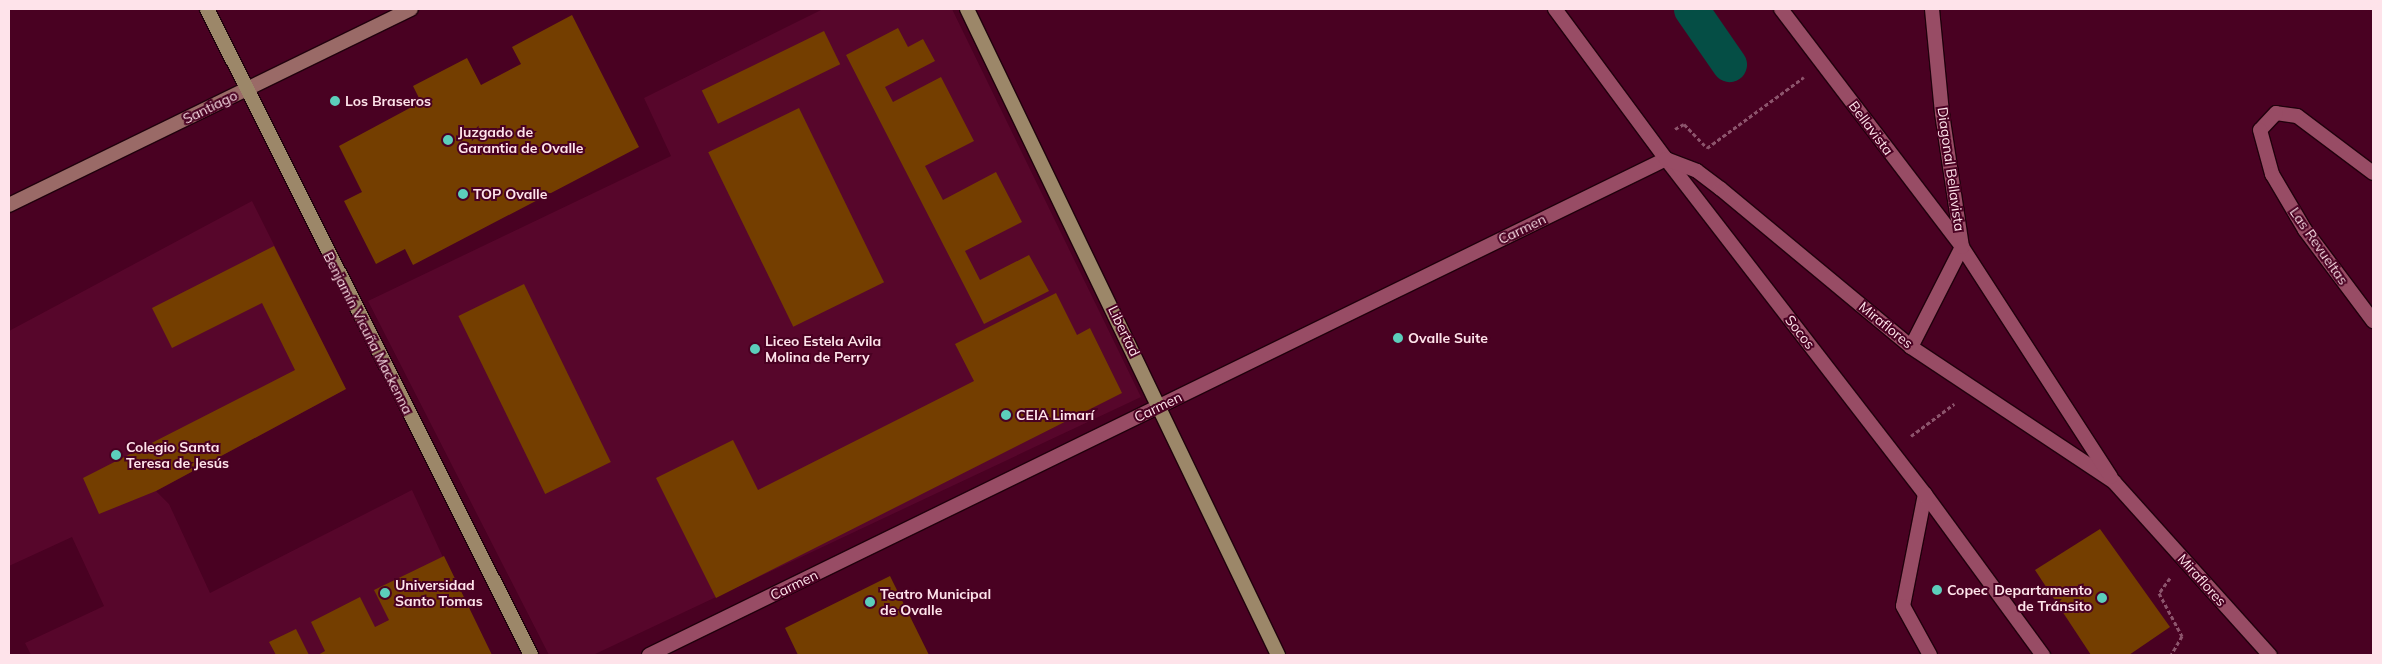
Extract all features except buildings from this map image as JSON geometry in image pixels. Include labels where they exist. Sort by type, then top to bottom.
[{"type":"main road","name":"Benjamín Vicuña Mackenna","points":[[207,9],[245,90],[531,655]]},
{"type":"main road","name":"Santiago","points":[[9,205],[411,9]]},
{"type":"main road","name":"Libertad","points":[[967,9],[1160,406],[1278,655]]},
{"type":"street","name":"Socos","points":[[1555,9],[1654,144],[1890,448],[2044,655]]},
{"type":"street","name":"Bellavista","points":[[1781,9],[1962,247]]},
{"type":"street","name":"Diagonal Bellavista","points":[[1911,347],[1962,247],[1942,113],[1932,9]]},
{"type":"street","name":"Las Revueltas","points":[[2373,173],[2297,116],[2276,113],[2260,130],[2272,174],[2305,230],[2373,321]]},
{"type":"street","name":"Carmen","points":[[650,655],[1666,159]]},
{"type":"street","name":"Miraflores","points":[[1666,159],[1697,171],[1715,184],[1911,347],[2114,482]]},
{"type":"street","name":"Miraflores","points":[[1962,247],[2114,482],[2270,655]]},
{"type":"street","points":[[1925,494],[1903,606],[1930,655]]},
{"type":"path","points":[[1654,144],[1684,124],[1707,148],[1822,63]]},
{"type":"path","points":[[1890,448],[1927,426],[1973,387]]},
{"type":"path","points":[[2171,655],[2182,636],[2159,593],[2183,559]]},
{"type":"shaded area","name":"Liceo Estela Avila Molina de Perry","points":[[823,9],[952,9],[1141,397],[593,655],[549,655],[368,301],[671,156],[644,98]]},
{"type":"shaded area","name":"Colegio Santa Teresa de Jesús","points":[[252,201],[346,389],[156,491],[169,504],[210,593],[412,490],[488,655],[31,655],[25,643],[104,606],[72,537],[9,566],[9,331]]},
{"type":"waterway","points":[[1691,9],[1729,64]]},
{"type":"place","name":"Los Braseros","points":[[335,101]]},
{"type":"place","name":"Juzgado de Garantia de Ovalle","points":[[448,140]]},
{"type":"place","name":"TOP Ovalle","points":[[463,194]]},
{"type":"place","name":"Ovalle Suite","points":[[1398,338]]},
{"type":"place","name":"Liceo Estela Avila Molina de Perry","points":[[755,349]]},
{"type":"place","name":"CEIA Limarí","points":[[1006,415]]},
{"type":"place","name":"Colegio Santa Teresa de Jesús","points":[[116,455]]},
{"type":"place","name":"Copec","points":[[1937,590]]},
{"type":"place","name":"Universidad Santo Tomas","points":[[385,593]]},
{"type":"place","name":"Departamento de Tránsito","points":[[2102,598]]},
{"type":"place","name":"Teatro Municipal de Ovalle","points":[[870,602]]}]
